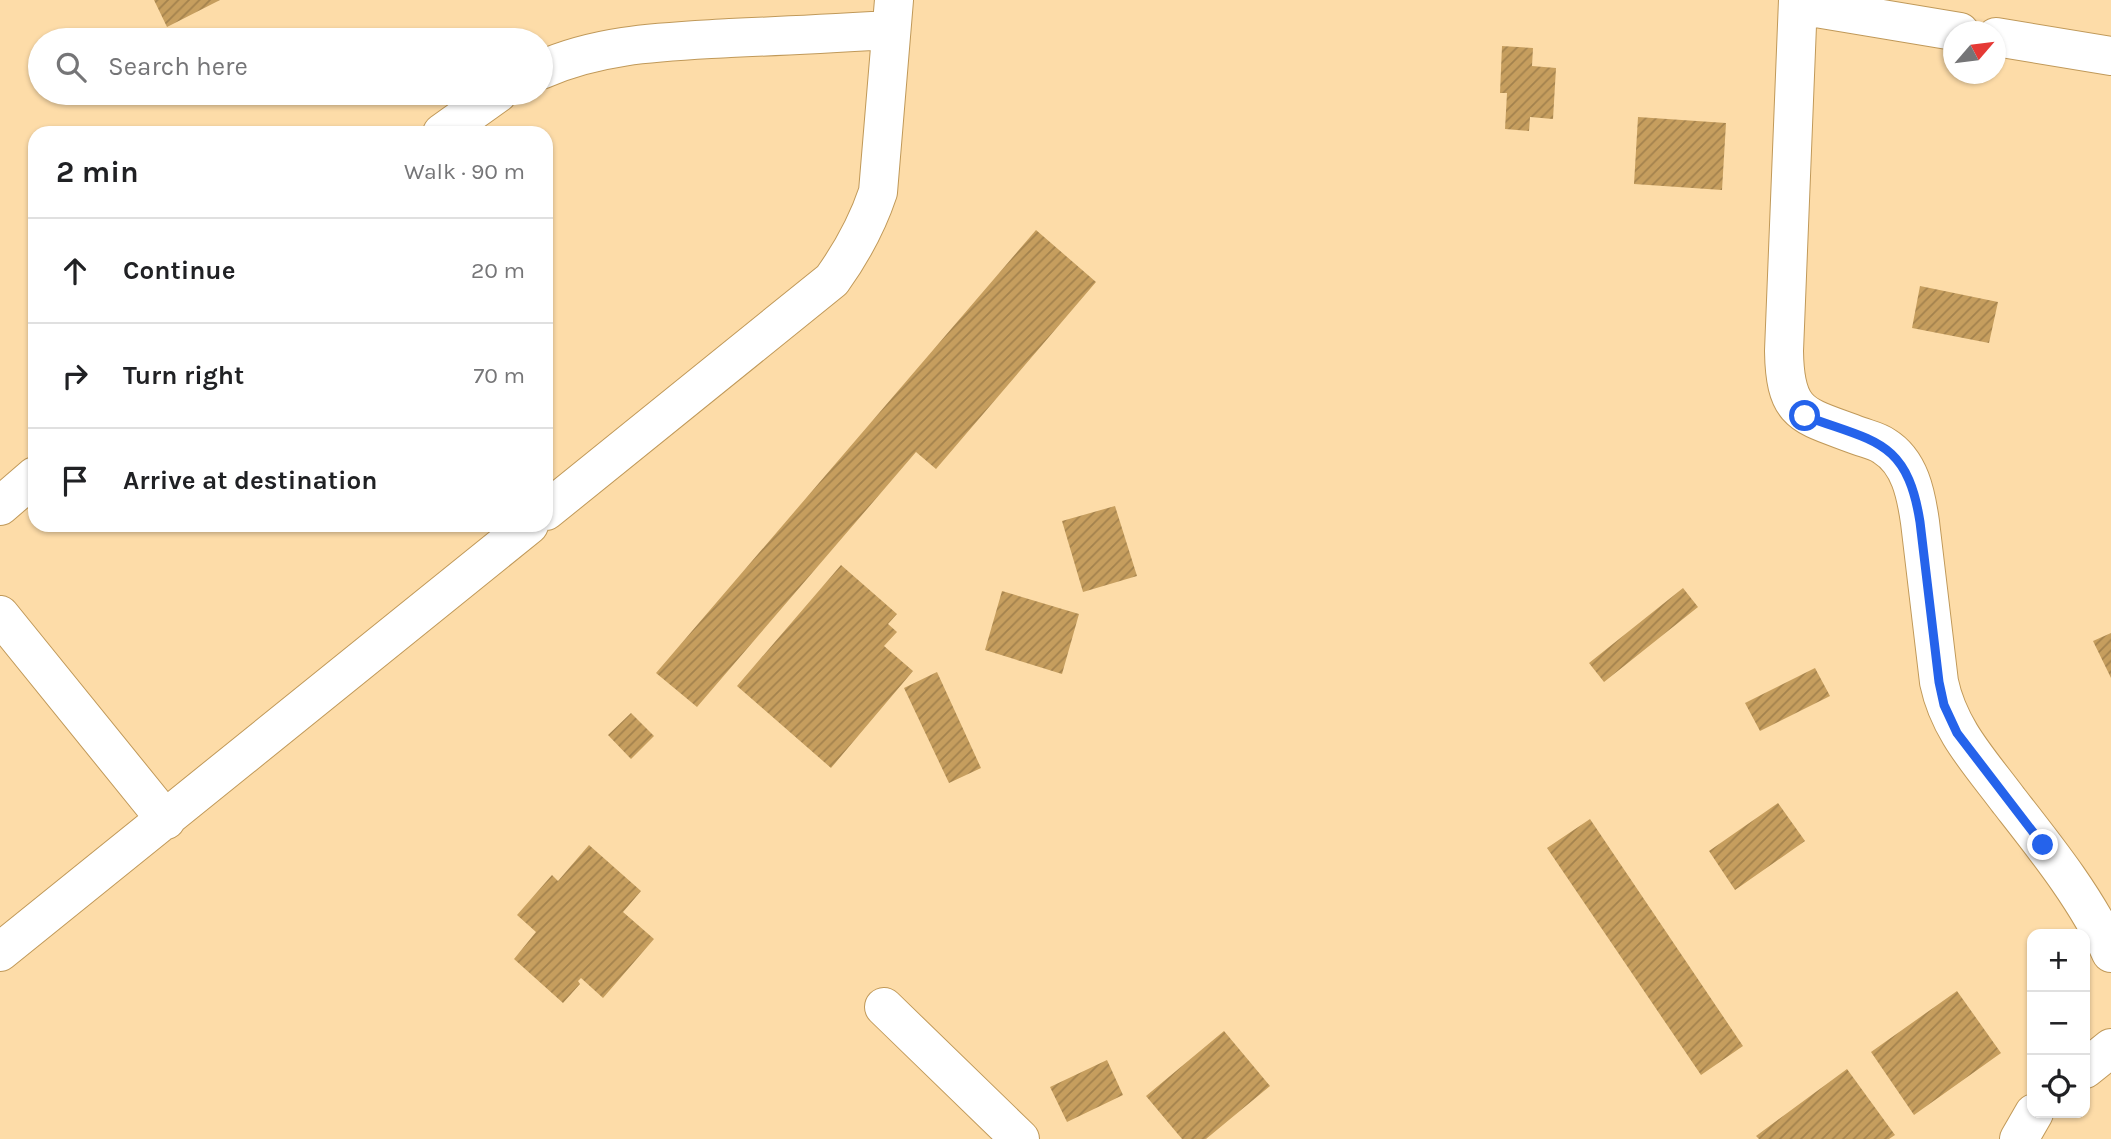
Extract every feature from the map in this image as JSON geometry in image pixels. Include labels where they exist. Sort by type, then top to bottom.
[{"type":"street","points":[[1943,29],[1798,2],[1784,377],[1791,400],[1805,416],[1884,446],[1896,456],[1909,475],[1916,495],[1944,705],[1957,733],[2043,845],[2108,939]]},
{"type":"street","points":[[553,64],[610,48],[893,15],[878,192],[870,218],[853,251],[832,280],[553,505]]},
{"type":"street","points":[[2006,39],[2111,56]]},
{"type":"street","points":[[452,126],[481,105]]},
{"type":"street","points":[[0,506],[28,482]]},
{"type":"street","points":[[0,952],[520,532]]},
{"type":"street","points":[[0,615],[166,820]]},
{"type":"street","points":[[884,1007],[1020,1139]]},
{"type":"street","points":[[2090,1065],[2111,1048]]},
{"type":"street","points":[[2019,1139],[2031,1118]]},
{"type":"building","points":[[154,0],[220,0],[167,27]]},
{"type":"building","points":[[1502,46],[1533,48],[1532,66],[1556,68],[1553,119],[1530,117],[1529,131],[1505,129],[1507,93],[1500,93]]},
{"type":"building","points":[[1638,117],[1726,123],[1722,190],[1634,184]]},
{"type":"building","points":[[1036,230],[1096,282],[936,469],[916,452],[697,707],[656,673]]},
{"type":"building","points":[[1920,286],[1998,302],[1989,343],[1912,328]]},
{"type":"building","points":[[1115,506],[1137,576],[1083,592],[1062,521]]},
{"type":"building","points":[[841,565],[897,614],[888,624],[897,632],[884,646],[913,671],[831,768],[737,686]]},
{"type":"building","points":[[1683,588],[1698,607],[1604,682],[1589,663]]},
{"type":"building","points":[[1002,591],[1079,614],[1062,674],[985,650]]},
{"type":"building","points":[[2111,633],[2111,678],[2093,641]]},
{"type":"building","points":[[1815,668],[1830,696],[1760,731],[1745,703]]},
{"type":"building","points":[[937,672],[981,768],[949,783],[904,688]]},
{"type":"building","points":[[631,713],[654,736],[631,759],[608,735]]},
{"type":"building","points":[[1778,803],[1805,841],[1735,890],[1709,851]]},
{"type":"building","points":[[1590,819],[1743,1046],[1701,1075],[1547,848]]},
{"type":"building","points":[[589,845],[641,891],[623,912],[654,939],[603,998],[581,978],[578,981],[580,984],[563,1003],[514,959],[536,932],[517,915],[552,875],[558,881]]},
{"type":"building","points":[[1957,991],[2001,1053],[1914,1115],[1871,1052]]},
{"type":"building","points":[[1224,1031],[1270,1086],[1206,1139],[1182,1139],[1146,1096]]},
{"type":"building","points":[[1107,1060],[1123,1095],[1067,1122],[1050,1087]]},
{"type":"building","points":[[1847,1069],[1895,1135],[1889,1139],[1759,1139],[1756,1136]]},
{"type":"route","points":[[1805,416],[1884,446],[1896,456],[1909,475],[1916,495],[1944,705],[1957,733],[2043,845]]}]
